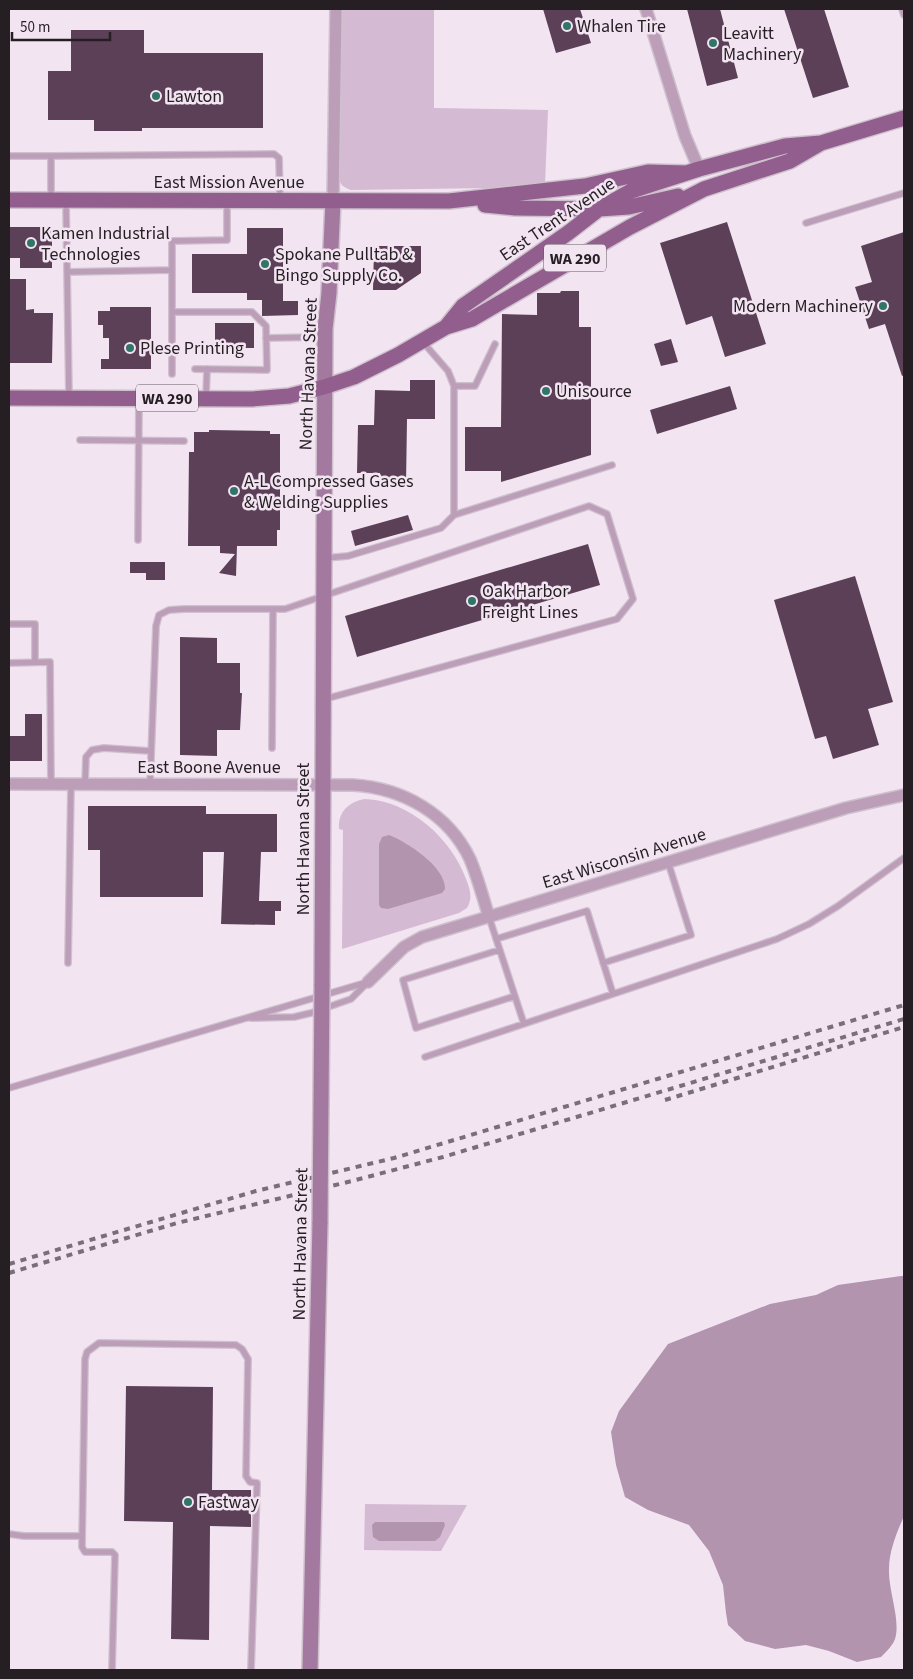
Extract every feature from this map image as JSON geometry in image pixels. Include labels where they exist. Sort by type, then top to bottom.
[{"type":"main road","name":"East Trent Avenue","points":[[446,327],[463,306],[568,233],[599,209],[631,191],[693,171],[785,146],[821,143],[904,118]]},
{"type":"main road","name":"East Trent Avenue","points":[[9,398],[272,398],[289,396],[324,387],[374,368],[446,327],[472,319],[623,231],[704,189],[790,161],[821,143]]},
{"type":"main road","name":"East Mission Avenue","points":[[9,200],[449,201],[531,194],[585,186],[648,172],[693,171]]},
{"type":"main road","name":"East Mission Avenue","points":[[449,201],[515,208],[599,209],[629,207],[704,189]]},
{"type":"street","name":"North Havana Street","points":[[310,1670],[322,986],[324,337],[329,292],[333,201],[336,9]]},
{"type":"street","points":[[646,9],[685,136],[693,171]]},
{"type":"street","name":"East Boone Avenue","points":[[9,784],[322,785],[369,786],[383,789],[416,802],[430,811],[454,835],[463,847],[475,873],[489,917]]},
{"type":"street","name":"East Wisconsin Avenue","points":[[368,982],[398,952],[412,942],[846,808],[904,795]]},
{"type":"lane","points":[[902,9],[904,15]]},
{"type":"lane","points":[[9,156],[274,154],[279,158],[280,201]]},
{"type":"lane","points":[[51,156],[51,200]]},
{"type":"lane","points":[[806,223],[904,193]]},
{"type":"lane","points":[[66,200],[69,398]]},
{"type":"lane","points":[[172,374],[172,241],[227,240],[227,201]]},
{"type":"lane","points":[[67,272],[172,270]]},
{"type":"lane","points":[[172,312],[252,312],[266,326],[267,370],[195,369]]},
{"type":"lane","points":[[266,338],[324,337]]},
{"type":"lane","points":[[422,341],[448,371],[454,386],[454,515]]},
{"type":"lane","points":[[454,386],[475,386],[495,344]]},
{"type":"lane","points":[[206,399],[207,369]]},
{"type":"lane","points":[[138,540],[139,398]]},
{"type":"lane","points":[[80,440],[184,441]]},
{"type":"lane","points":[[323,558],[348,556],[441,528],[454,515],[612,465]]},
{"type":"lane","points":[[150,784],[156,626],[159,615],[169,610],[184,609],[285,609],[589,506],[607,514],[633,599],[617,619],[322,699]]},
{"type":"lane","points":[[272,748],[273,610]]},
{"type":"lane","points":[[9,624],[35,624],[34,662]]},
{"type":"lane","points":[[9,663],[50,662],[51,784]]},
{"type":"lane","points":[[85,784],[86,757],[92,750],[104,748],[150,751]]},
{"type":"lane","points":[[68,962],[71,784]]},
{"type":"lane","points":[[425,1057],[777,939],[809,924],[838,906],[904,858]]},
{"type":"lane","points":[[603,963],[691,936],[668,862]]},
{"type":"lane","points":[[496,939],[587,911],[613,994]]},
{"type":"lane","points":[[489,917],[524,1024]]},
{"type":"lane","points":[[499,950],[403,980],[416,1028],[515,996]]},
{"type":"lane","points":[[9,1088],[234,1020],[368,982]]},
{"type":"lane","points":[[234,1020],[294,1017],[311,1013],[352,999],[368,982]]},
{"type":"lane","points":[[112,1670],[115,1555],[112,1552],[85,1552],[82,1547],[85,1359],[87,1352],[99,1343],[236,1345],[242,1349],[248,1359],[246,1476],[250,1482],[257,1483],[258,1486],[250,1670]]},
{"type":"lane","points":[[9,1534],[24,1536],[82,1536]]},
{"type":"shaded area","points":[[341,9],[434,9],[434,108],[548,110],[545,185],[491,188],[351,190],[342,185],[339,177]]},
{"type":"shaded area","points":[[365,799],[382,801],[398,807],[413,814],[427,824],[450,849],[459,864],[469,886],[470,901],[467,908],[459,913],[342,949],[343,830],[339,829],[339,823],[342,813],[349,805]]},
{"type":"shaded area","points":[[389,835],[415,849],[432,864],[444,881],[445,889],[442,893],[388,909],[381,908],[379,905],[379,844],[382,837]]},
{"type":"shaded area","points":[[904,1276],[904,1516],[889,1562],[889,1577],[896,1623],[895,1639],[881,1657],[857,1662],[829,1651],[806,1645],[775,1649],[745,1641],[728,1625],[723,1585],[709,1551],[689,1525],[648,1510],[625,1497],[616,1465],[611,1432],[619,1411],[668,1344],[770,1304],[816,1295],[838,1285]]},
{"type":"shaded area","points":[[365,1504],[467,1505],[441,1551],[364,1550]]},
{"type":"shaded area","points":[[375,1522],[444,1522],[445,1525],[440,1537],[435,1541],[379,1541],[373,1537],[372,1525]]},
{"type":"building","name":"Whalen Tire","points":[[543,9],[580,9],[591,43],[556,53]]},
{"type":"building","name":"Leavitt Machinery","points":[[687,9],[720,9],[738,78],[707,86]]},
{"type":"building","points":[[784,9],[824,9],[849,87],[813,98]]},
{"type":"building","name":"Lawton","points":[[71,30],[144,30],[144,53],[263,53],[263,128],[142,128],[142,131],[94,131],[94,120],[48,120],[48,71],[71,71]]},
{"type":"building","points":[[727,222],[766,344],[725,357],[712,316],[686,325],[660,243]]},
{"type":"building","name":"Kamen Industrial Technologies","points":[[9,227],[52,227],[52,268],[20,268],[20,258],[9,258]]},
{"type":"building","points":[[247,228],[283,228],[283,301],[298,301],[298,315],[262,316],[262,300],[247,300],[247,293],[192,293],[192,254],[247,254]]},
{"type":"building","name":"Modern Machinery","points":[[904,232],[904,375],[902,376],[885,324],[869,329],[855,287],[872,282],[861,246]]},
{"type":"building","points":[[374,246],[421,246],[421,273],[396,290],[373,290]]},
{"type":"building","points":[[9,279],[26,279],[26,310],[34,309],[34,313],[53,313],[52,363],[9,363]]},
{"type":"building","name":"Unisource","points":[[561,291],[579,291],[579,327],[591,327],[591,455],[501,482],[501,471],[465,471],[465,427],[501,427],[502,314],[537,315],[537,293],[560,293]]},
{"type":"building","name":"Plese Printing","points":[[110,307],[151,307],[151,369],[101,369],[101,359],[109,359],[109,338],[103,338],[103,325],[98,325],[98,311],[110,311]]},
{"type":"building","points":[[215,323],[254,323],[254,348],[215,348]]},
{"type":"building","points":[[671,339],[678,362],[661,366],[654,344]]},
{"type":"building","points":[[410,380],[435,380],[435,419],[407,419],[406,485],[380,485],[380,473],[357,473],[358,425],[374,425],[375,390],[410,391]]},
{"type":"building","points":[[730,386],[737,409],[657,434],[650,410]]},
{"type":"building","name":"A-L Compressed Gases & Welding Supplies","points":[[209,430],[270,431],[270,434],[280,434],[280,530],[277,530],[277,546],[237,546],[236,576],[219,573],[235,554],[220,553],[220,546],[188,546],[189,452],[194,452],[194,432],[209,432]]},
{"type":"building","points":[[408,515],[413,530],[355,546],[351,531]]},
{"type":"building","name":"Oak Harbor Freight Lines","points":[[588,544],[600,585],[357,657],[345,616]]},
{"type":"building","points":[[130,562],[165,562],[165,580],[146,580],[146,573],[130,573]]},
{"type":"building","points":[[855,576],[893,702],[868,709],[879,745],[833,759],[826,736],[815,739],[774,600]]},
{"type":"building","points":[[180,637],[217,638],[217,663],[240,663],[240,693],[242,693],[240,730],[217,730],[217,756],[180,755]]},
{"type":"building","points":[[25,714],[42,714],[42,761],[9,761],[9,736],[25,736]]},
{"type":"building","points":[[88,806],[206,806],[206,814],[277,814],[277,852],[261,852],[259,901],[281,901],[281,911],[275,911],[275,925],[221,924],[224,852],[203,852],[203,897],[100,897],[100,850],[88,850]]},
{"type":"building","name":"Fastway","points":[[126,1386],[213,1387],[212,1490],[251,1490],[251,1527],[210,1526],[209,1640],[171,1639],[173,1522],[124,1521]]},
{"type":"railway","points":[[9,1264],[256,1191],[394,1158],[904,1005]]},
{"type":"railway","points":[[9,1273],[177,1223],[443,1157],[904,1019]]},
{"type":"railway","points":[[665,1100],[904,1027]]},
{"type":"place","name":"Whalen Tire","points":[[567,26]]},
{"type":"place","name":"Leavitt Machinery","points":[[713,43]]},
{"type":"place","name":"Lawton","points":[[156,96]]},
{"type":"place","name":"Kamen Industrial Technologies","points":[[31,243]]},
{"type":"place","name":"Spokane Pulltab & Bingo Supply Co.","points":[[265,264]]},
{"type":"place","name":"Modern Machinery","points":[[883,306]]},
{"type":"place","name":"Plese Printing","points":[[130,348]]},
{"type":"place","name":"Unisource","points":[[546,391]]},
{"type":"place","name":"A-L Compressed Gases & Welding Supplies","points":[[234,491]]},
{"type":"place","name":"Oak Harbor Freight Lines","points":[[472,601]]},
{"type":"place","name":"Fastway","points":[[188,1502]]}]
